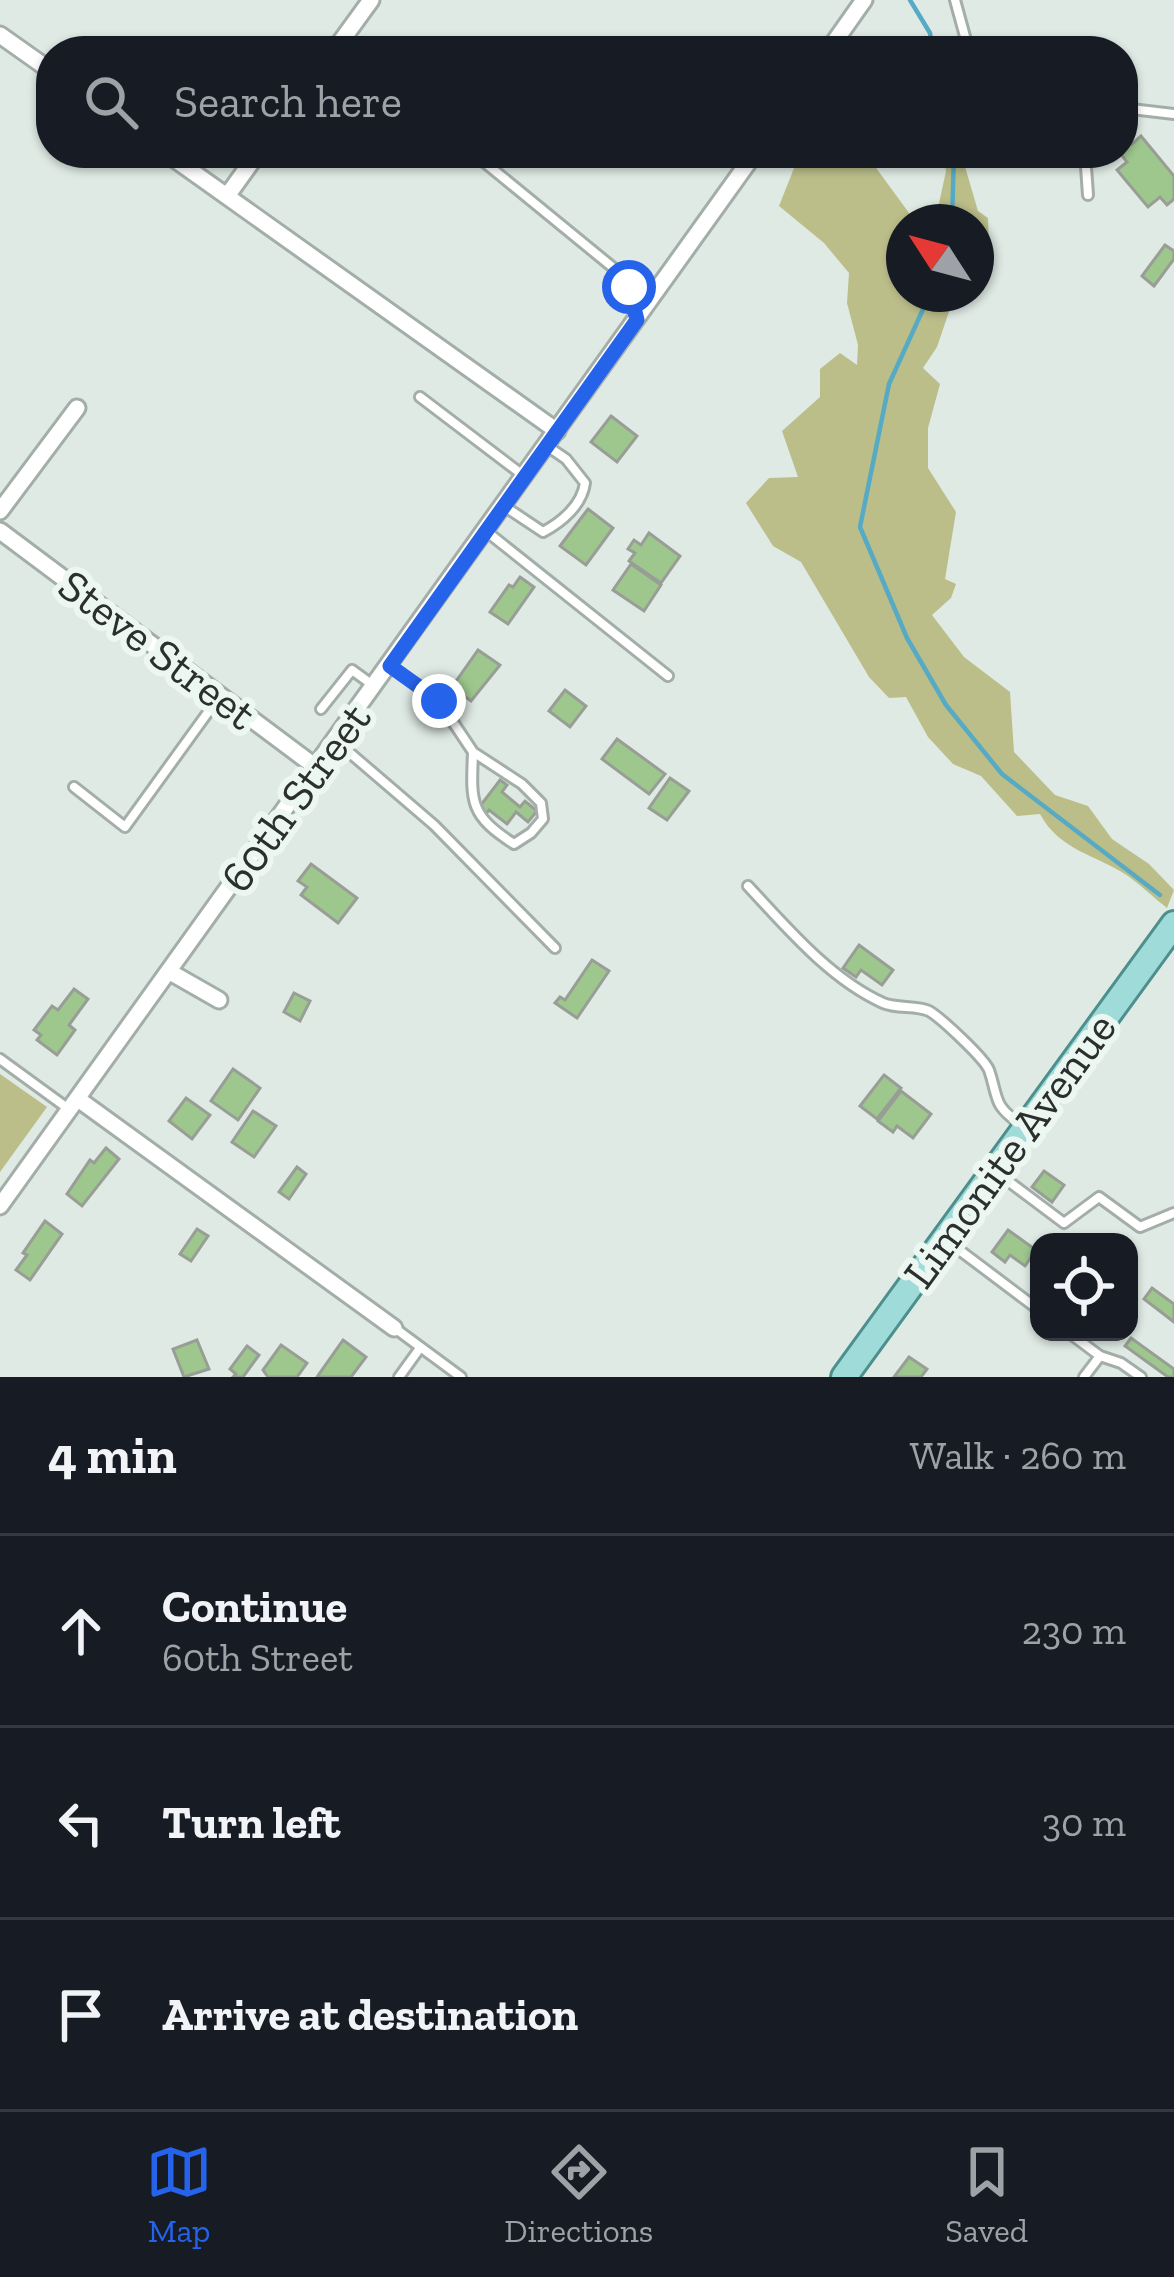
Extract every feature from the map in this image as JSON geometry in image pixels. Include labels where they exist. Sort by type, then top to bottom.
[{"type":"main road","name":"Limonite Avenue","points":[[844,1377],[1174,924]]},
{"type":"street","points":[[345,36],[371,0]]},
{"type":"street","points":[[839,36],[864,0]]},
{"type":"street","points":[[0,35],[36,60]]},
{"type":"street","points":[[187,168],[557,431]]},
{"type":"street","points":[[226,196],[247,168]]},
{"type":"street","name":"60th Street","points":[[0,1206],[744,168]]},
{"type":"street","points":[[0,511],[77,408]]},
{"type":"street","name":"Steve Street","points":[[0,530],[317,768]]},
{"type":"street","points":[[170,971],[219,1000]]},
{"type":"street","points":[[74,1104],[394,1328]]},
{"type":"lane","points":[[955,0],[965,36]]},
{"type":"lane","points":[[1138,110],[1174,114]]},
{"type":"lane","points":[[491,168],[616,269],[629,287],[637,320]]},
{"type":"lane","points":[[1086,168],[1088,195]]},
{"type":"lane","points":[[419,398],[525,477]]},
{"type":"lane","points":[[504,506],[543,532],[559,524],[583,495],[585,483],[566,459],[547,446]]},
{"type":"lane","points":[[486,531],[668,676]]},
{"type":"lane","points":[[390,666],[439,701],[472,752],[522,784],[541,803],[543,819],[514,844],[478,815],[472,803],[472,752]]},
{"type":"lane","points":[[321,709],[352,670],[375,686]]},
{"type":"lane","points":[[74,788],[125,827],[220,695]]},
{"type":"lane","points":[[336,741],[434,825],[556,948]]},
{"type":"lane","points":[[748,886],[793,934],[878,1001],[896,1008],[927,1010],[983,1060],[1001,1110],[1026,1129]]},
{"type":"lane","points":[[0,1059],[74,1104]]},
{"type":"lane","points":[[995,1171],[1064,1223],[1099,1197],[1140,1227],[1174,1213]]},
{"type":"lane","points":[[945,1239],[1030,1303]]},
{"type":"lane","points":[[394,1328],[461,1377]]},
{"type":"lane","points":[[1080,1341],[1141,1377]]},
{"type":"lane","points":[[399,1377],[420,1348]]},
{"type":"lane","points":[[1084,1377],[1100,1356]]},
{"type":"green space","points":[[794,168],[876,168],[902,204],[886,204],[886,312],[949,312],[937,347],[923,368],[940,384],[928,428],[928,468],[956,512],[945,579],[956,584],[951,598],[932,615],[964,657],[1010,692],[1014,752],[1055,795],[1088,806],[1112,839],[1149,864],[1174,890],[1167,908],[1128,876],[1068,844],[1040,814],[1017,816],[981,776],[953,764],[928,737],[906,697],[889,698],[869,677],[801,562],[773,546],[746,503],[769,478],[798,477],[782,431],[820,397],[820,369],[840,353],[857,365],[858,345],[847,303],[849,273],[824,243],[779,206]]},
{"type":"green space","points":[[946,168],[965,168],[976,204],[939,204]]},
{"type":"green space","points":[[0,1074],[47,1107],[0,1172]]},
{"type":"building","points":[[1141,136],[1174,176],[1174,199],[1167,205],[1160,197],[1148,207],[1117,170],[1138,168]]},
{"type":"building","points":[[1165,245],[1174,251],[1174,259],[1154,286],[1142,276]]},
{"type":"building","points":[[611,416],[637,436],[617,462],[591,442]]},
{"type":"building","points":[[588,509],[613,528],[586,565],[560,546]]},
{"type":"building","points":[[649,533],[680,556],[661,583],[629,561],[635,553],[628,549],[634,540],[641,545]]},
{"type":"building","points":[[631,564],[661,585],[644,611],[613,590]]},
{"type":"building","points":[[520,577],[534,587],[508,624],[490,612]]},
{"type":"building","points":[[478,650],[500,665],[471,701],[452,687]]},
{"type":"building","points":[[565,690],[586,706],[570,727],[549,711]]},
{"type":"building","points":[[617,739],[665,774],[649,794],[602,759]]},
{"type":"building","points":[[670,778],[689,791],[667,820],[649,808]]},
{"type":"building","points":[[500,780],[507,785],[502,792],[520,807],[525,801],[537,811],[528,822],[516,812],[507,824],[489,810],[485,815],[477,810]]},
{"type":"building","points":[[311,864],[357,898],[338,923],[301,895],[307,887],[298,881]]},
{"type":"building","points":[[859,945],[893,970],[882,985],[861,970],[856,977],[843,968]]},
{"type":"building","points":[[592,960],[609,971],[577,1018],[555,1003],[560,997],[565,1000]]},
{"type":"building","points":[[74,989],[88,999],[69,1025],[75,1030],[57,1055],[37,1040],[41,1035],[34,1030],[52,1006],[58,1010]]},
{"type":"building","points":[[294,993],[310,1001],[300,1021],[284,1012]]},
{"type":"building","points":[[233,1069],[260,1088],[238,1120],[211,1101]]},
{"type":"building","points":[[884,1075],[901,1088],[877,1119],[860,1106]]},
{"type":"building","points":[[901,1091],[931,1114],[913,1138],[897,1126],[893,1132],[878,1121]]},
{"type":"building","points":[[186,1098],[210,1115],[192,1139],[169,1121]]},
{"type":"building","points":[[253,1111],[276,1126],[254,1157],[232,1142]]},
{"type":"building","points":[[106,1148],[119,1159],[82,1206],[67,1194],[90,1160],[94,1163]]},
{"type":"building","points":[[297,1167],[306,1174],[289,1199],[279,1192]]},
{"type":"building","points":[[1044,1171],[1064,1185],[1052,1202],[1032,1187]]},
{"type":"building","points":[[45,1221],[62,1234],[30,1280],[16,1270]]},
{"type":"building","points":[[197,1229],[208,1236],[191,1261],[180,1254]]},
{"type":"building","points":[[1008,1230],[1030,1246],[1030,1259],[1025,1266],[1010,1255],[1005,1262],[992,1252]]},
{"type":"building","points":[[1152,1288],[1174,1304],[1174,1322],[1144,1299]]},
{"type":"building","points":[[197,1340],[209,1369],[184,1377],[173,1349]]},
{"type":"building","points":[[343,1340],[366,1357],[351,1377],[317,1377]]},
{"type":"building","points":[[1135,1341],[1174,1369],[1174,1377],[1168,1377],[1125,1346]]},
{"type":"building","points":[[281,1345],[307,1363],[297,1377],[268,1377],[263,1370]]},
{"type":"building","points":[[247,1346],[259,1355],[243,1377],[233,1377],[236,1374],[230,1369]]},
{"type":"building","points":[[909,1357],[927,1369],[921,1377],[894,1377]]},
{"type":"waterway","points":[[910,0],[930,36]]},
{"type":"waterway","points":[[953,204],[954,168]]},
{"type":"waterway","points":[[922,312],[889,384],[860,527],[907,638],[946,705],[1002,774],[1160,895]]},
{"type":"route","points":[[439,701],[390,666],[637,320],[629,287]]}]
